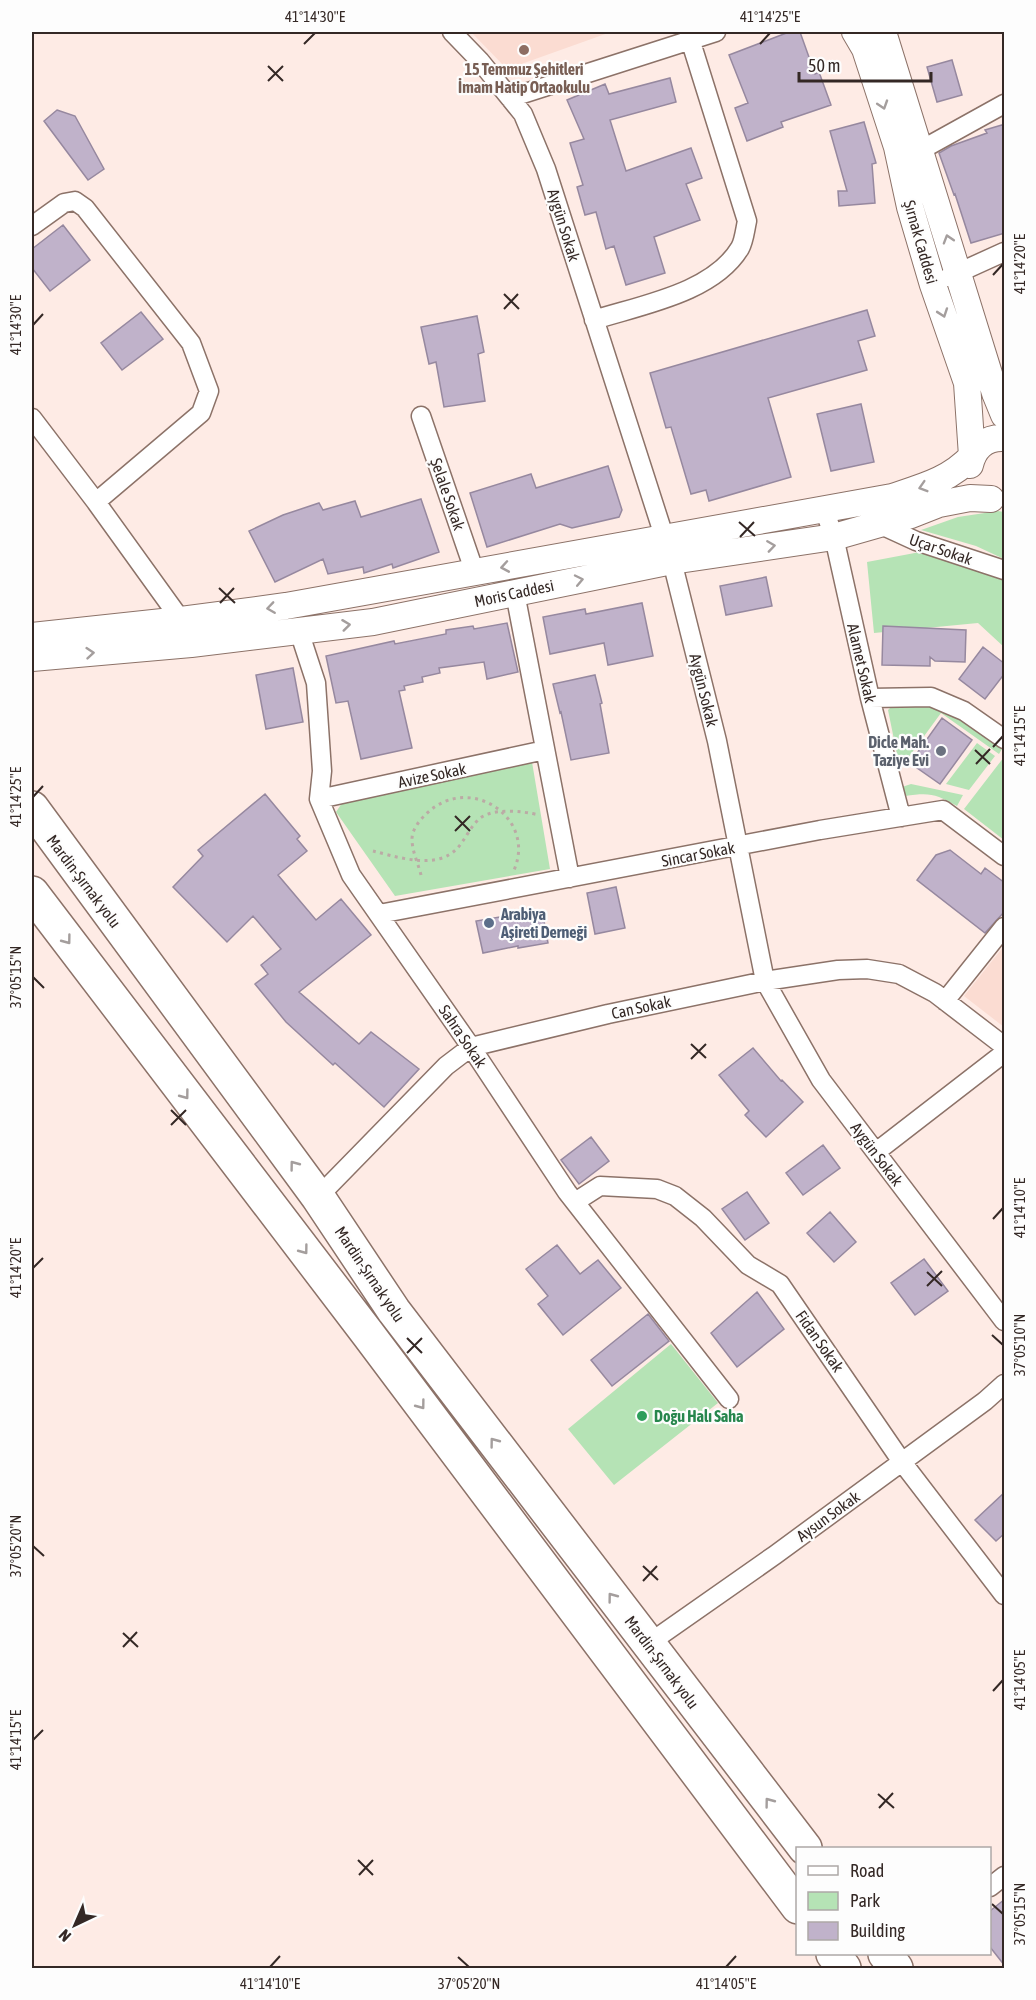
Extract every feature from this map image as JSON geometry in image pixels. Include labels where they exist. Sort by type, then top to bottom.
[{"type":"highway","name":"Mardin-Şırnak yolu","points":[[32,808],[318,1197],[394,1311],[803,1847]]},
{"type":"highway","points":[[32,893],[368,1334],[796,1903]]},
{"type":"highway","points":[[834,1955],[844,1968]]},
{"type":"street","name":"Aygün Sokak","points":[[452,32],[480,61],[524,114],[546,169],[672,561],[717,741],[765,981],[821,1080],[1005,1321]]},
{"type":"street","points":[[510,98],[716,32]]},
{"type":"street","name":"Şırnak Caddesi","points":[[855,32],[865,49],[897,147],[910,207],[933,285],[967,383],[972,456],[969,467],[970,477],[982,494],[998,499]]},
{"type":"street","name":"Şırnak Caddesi","points":[[883,32],[995,393],[1005,415]]},
{"type":"street","points":[[594,320],[693,289],[722,270],[741,247],[747,221],[690,39]]},
{"type":"street","points":[[921,150],[1005,104]]},
{"type":"street","points":[[32,226],[64,203],[75,201],[85,208],[191,342],[209,391],[201,414],[96,502]]},
{"type":"street","points":[[933,285],[1005,252]]},
{"type":"street","name":"Şelale Sokak","points":[[421,416],[475,573]]},
{"type":"street","points":[[32,418],[96,502],[181,621],[191,644]]},
{"type":"street","name":"Moris Caddesi","points":[[32,636],[181,621],[286,606],[892,497],[935,483],[960,469],[977,448],[986,441],[1005,438]]},
{"type":"street","name":"Moris Caddesi","points":[[32,658],[191,644],[373,622],[672,561],[834,537],[911,516],[939,504],[970,498],[998,499]]},
{"type":"street","name":"Alamet Sokak","points":[[824,509],[834,537],[870,699],[901,817]]},
{"type":"street","name":"Uçar Sokak","points":[[879,524],[916,541],[1005,570]]},
{"type":"street","points":[[515,593],[570,878]]},
{"type":"street","points":[[299,631],[316,683],[322,771],[318,799]]},
{"type":"street","points":[[870,699],[931,697],[964,711],[1005,739]]},
{"type":"street","name":"Avize Sokak","points":[[318,799],[545,750]]},
{"type":"street","name":"Sahra Sokak","points":[[318,799],[351,875],[575,1202],[729,1399]]},
{"type":"street","name":"Sincar Sokak","points":[[379,914],[820,830],[943,810],[1005,856]]},
{"type":"street","points":[[945,1001],[1005,927]]},
{"type":"street","name":"Can Sokak","points":[[318,1197],[446,1066],[471,1047],[608,1014],[765,981],[838,970],[867,969],[899,974],[935,993],[1005,1046]]},
{"type":"street","points":[[876,1152],[1005,1053]]},
{"type":"street","name":"Fidan Sokak","points":[[575,1202],[600,1186],[657,1190],[675,1196],[703,1218],[748,1265],[780,1284],[902,1462],[1005,1595]]},
{"type":"street","name":"Aysun Sokak","points":[[648,1644],[902,1462],[1005,1384]]},
{"type":"street","points":[[991,1886],[1005,1876]]},
{"type":"path","points":[[421,875],[412,837],[418,823],[436,805],[468,796],[488,802],[502,812],[511,824],[517,840],[517,862],[514,870]]},
{"type":"path","points":[[373,851],[416,860],[439,859],[463,843],[476,822],[483,816],[522,811],[559,820]]},
{"type":"shaded area","name":"15 Temmuz Şehitleri İmam Hatip Ortaokulu","points":[[471,32],[611,32],[507,69]]},
{"type":"shaded area","points":[[1004,946],[1004,1027],[964,996]]},
{"type":"green space","points":[[1004,512],[1004,559],[976,546],[921,530],[958,517]]},
{"type":"green space","points":[[920,552],[995,574],[1004,579],[1004,647],[978,623],[874,633],[867,562]]},
{"type":"green space","points":[[895,703],[937,703],[1003,747],[999,754],[941,713],[900,769],[888,710]]},
{"type":"green space","points":[[977,743],[995,756],[969,790],[946,784]]},
{"type":"green space","points":[[1004,757],[1004,840],[964,809]]},
{"type":"green space","points":[[532,762],[550,869],[395,896],[336,812],[346,797]]},
{"type":"green space","points":[[911,784],[963,795],[957,806],[932,795],[905,796],[902,787]]},
{"type":"green space","name":"Doğu Halı Saha","points":[[671,1344],[718,1403],[614,1485],[568,1429]]},
{"type":"building","points":[[789,32],[800,32],[815,74],[819,72],[831,105],[781,122],[783,127],[747,141],[735,108],[748,103],[729,55]]},
{"type":"building","points":[[952,60],[962,95],[937,102],[927,67]]},
{"type":"building","points":[[670,78],[676,102],[610,120],[626,171],[691,148],[702,178],[686,184],[700,220],[654,237],[665,273],[626,285],[614,246],[606,249],[596,212],[585,215],[577,187],[583,185],[570,143],[584,139],[567,100],[605,84],[609,94]]},
{"type":"building","points":[[57,110],[75,116],[104,169],[88,180],[44,121]]},
{"type":"building","points":[[864,122],[876,163],[872,164],[875,203],[839,206],[838,191],[847,191],[830,131]]},
{"type":"building","points":[[1005,124],[1005,233],[971,243],[939,153],[951,146],[987,133],[985,130]]},
{"type":"building","points":[[63,225],[90,260],[50,291],[32,268],[32,249]]},
{"type":"building","points":[[867,310],[875,336],[858,341],[867,370],[768,398],[791,477],[709,501],[706,490],[691,494],[671,427],[666,428],[650,373]]},
{"type":"building","points":[[141,312],[163,339],[122,370],[101,343]]},
{"type":"building","points":[[477,316],[484,352],[478,354],[485,401],[444,407],[436,362],[429,364],[421,327]]},
{"type":"building","points":[[861,404],[874,462],[831,471],[817,414]]},
{"type":"building","points":[[608,466],[622,510],[619,517],[572,528],[560,524],[487,547],[470,493],[531,474],[536,488]]},
{"type":"building","points":[[421,499],[439,552],[393,568],[392,564],[364,573],[363,567],[328,574],[323,559],[275,582],[249,531],[283,515],[319,503],[323,510],[355,501],[361,517]]},
{"type":"building","points":[[766,577],[772,606],[726,615],[720,586]]},
{"type":"building","points":[[642,603],[653,656],[608,665],[604,643],[550,654],[543,617],[585,609],[586,614]]},
{"type":"building","points":[[507,623],[518,672],[487,679],[484,662],[439,668],[440,673],[422,677],[423,682],[404,686],[405,690],[399,691],[412,748],[361,759],[348,701],[336,703],[326,656],[394,641],[395,644],[446,634],[446,630],[473,626],[474,629]]},
{"type":"building","points":[[883,626],[966,630],[965,662],[935,661],[930,657],[930,666],[882,665]]},
{"type":"building","points":[[983,647],[1005,664],[1005,673],[985,699],[959,679]]},
{"type":"building","points":[[293,668],[303,722],[266,729],[256,675]]},
{"type":"building","points":[[595,675],[602,703],[600,704],[609,753],[571,760],[553,684]]},
{"type":"building","name":"Dicle Mah. Taziye Evi","points":[[942,718],[972,740],[940,784],[910,763]]},
{"type":"building","points":[[265,794],[300,836],[297,839],[307,851],[278,875],[316,920],[341,899],[371,935],[299,992],[359,1044],[371,1032],[419,1069],[384,1107],[286,1022],[255,984],[268,974],[261,965],[281,949],[253,916],[227,942],[173,887],[203,856],[198,850]]},
{"type":"building","points":[[950,850],[981,874],[985,868],[1005,883],[1005,911],[985,933],[917,880],[936,855]]},
{"type":"building","points":[[616,887],[625,928],[595,934],[587,893]]},
{"type":"building","points":[[542,910],[548,943],[483,953],[476,921]]},
{"type":"building","points":[[753,1048],[781,1081],[803,1102],[766,1137],[745,1115],[749,1111],[719,1075]]},
{"type":"building","points":[[591,1137],[609,1161],[579,1184],[561,1160]]},
{"type":"building","points":[[823,1145],[840,1168],[803,1195],[786,1173]]},
{"type":"building","points":[[747,1192],[769,1223],[745,1240],[722,1209]]},
{"type":"building","points":[[830,1212],[856,1242],[834,1262],[807,1233]]},
{"type":"building","points":[[557,1245],[580,1274],[598,1260],[621,1288],[563,1335],[538,1304],[548,1296],[526,1269]]},
{"type":"building","points":[[924,1259],[948,1291],[915,1315],[891,1283]]},
{"type":"building","points":[[757,1292],[784,1329],[737,1367],[711,1333]]},
{"type":"building","points":[[648,1314],[669,1341],[612,1386],[591,1360]]},
{"type":"building","points":[[1005,1492],[1005,1533],[996,1541],[975,1520]]},
{"type":"building","points":[[1005,1899],[1005,1966],[991,1948],[991,1910]]},
{"type":"place","name":"15 Temmuz Şehitleri İmam Hatip Ortaokulu","points":[[524,50]]},
{"type":"place","name":"Dicle Mah. Taziye Evi","points":[[941,751]]},
{"type":"place","name":"Arabiya Aşireti Derneği","points":[[489,923]]},
{"type":"place","name":"Doğu Halı Saha","points":[[642,1416]]}]
